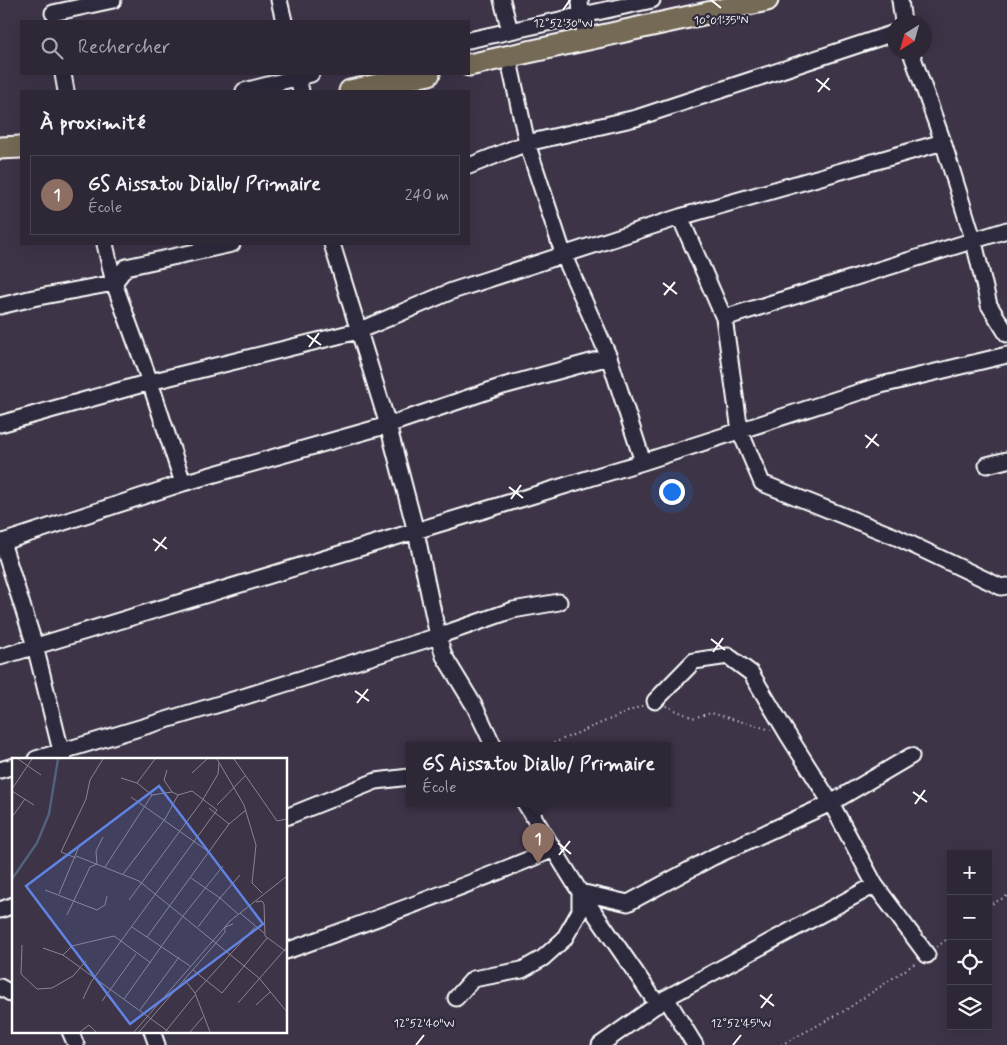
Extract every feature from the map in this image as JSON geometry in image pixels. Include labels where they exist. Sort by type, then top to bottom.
[{"type":"highway","points":[[470,65],[768,0]]},
{"type":"highway","points":[[355,90],[424,75]]},
{"type":"highway","points":[[0,148],[20,147]]},
{"type":"street","points":[[52,11],[113,0]]},
{"type":"street","points":[[279,0],[284,20]]},
{"type":"street","points":[[502,0],[510,31]]},
{"type":"street","points":[[470,40],[510,31],[580,8],[652,0]]},
{"type":"street","points":[[900,0],[902,15]]},
{"type":"street","points":[[580,8],[588,39]]},
{"type":"street","points":[[470,166],[527,143],[636,118],[887,35]]},
{"type":"street","points":[[508,56],[527,143],[564,256],[609,357],[643,462]]},
{"type":"street","points":[[914,60],[943,142],[974,242],[989,305],[1007,334]]},
{"type":"street","points":[[63,75],[66,90]]},
{"type":"street","points":[[249,90],[302,79]]},
{"type":"street","points":[[0,424],[150,382],[358,332],[452,291],[680,217],[943,142]]},
{"type":"street","points":[[680,217],[724,318],[740,431],[762,484],[896,537],[1001,587],[1007,586]]},
{"type":"street","points":[[724,318],[974,242],[1007,230]]},
{"type":"street","points":[[105,245],[114,283],[150,382],[183,483]]},
{"type":"street","points":[[0,306],[114,283],[126,267],[227,245]]},
{"type":"street","points":[[332,245],[388,425],[416,532],[444,656],[475,707],[492,742]]},
{"type":"street","points":[[0,657],[643,462],[881,385],[1007,355]]},
{"type":"street","points":[[62,755],[35,646],[1,542],[183,483],[388,425],[503,386],[609,357]]},
{"type":"street","points":[[987,465],[1007,460]]},
{"type":"street","points":[[42,758],[62,755],[438,636],[513,610],[559,602]]},
{"type":"street","points":[[655,701],[694,661],[728,656],[751,672],[788,735],[831,802],[875,885],[927,955]]},
{"type":"street","points":[[580,892],[628,903],[713,857],[831,802],[911,756]]},
{"type":"street","points":[[288,816],[376,781],[406,777]]},
{"type":"street","points":[[528,807],[580,892],[695,1045]]},
{"type":"street","points":[[288,950],[406,909],[476,882],[554,848]]},
{"type":"street","points":[[600,1045],[662,1001],[875,885]]},
{"type":"street","points":[[456,998],[473,979],[522,970],[543,958],[564,939],[580,911],[580,892]]},
{"type":"street","points":[[0,910],[12,906]]},
{"type":"street","points":[[0,987],[12,994]]},
{"type":"street","points":[[70,1032],[76,1045]]},
{"type":"street","points":[[152,1032],[157,1045]]},
{"type":"path","points":[[556,742],[655,701],[693,718],[711,713],[788,735]]},
{"type":"path","points":[[992,904],[1007,896]]},
{"type":"path","points":[[781,1045],[844,1011],[927,955],[947,939]]},
{"type":"place","name":"GS Aissatou Diallo/ Primaire","points":[[538,864]]}]
